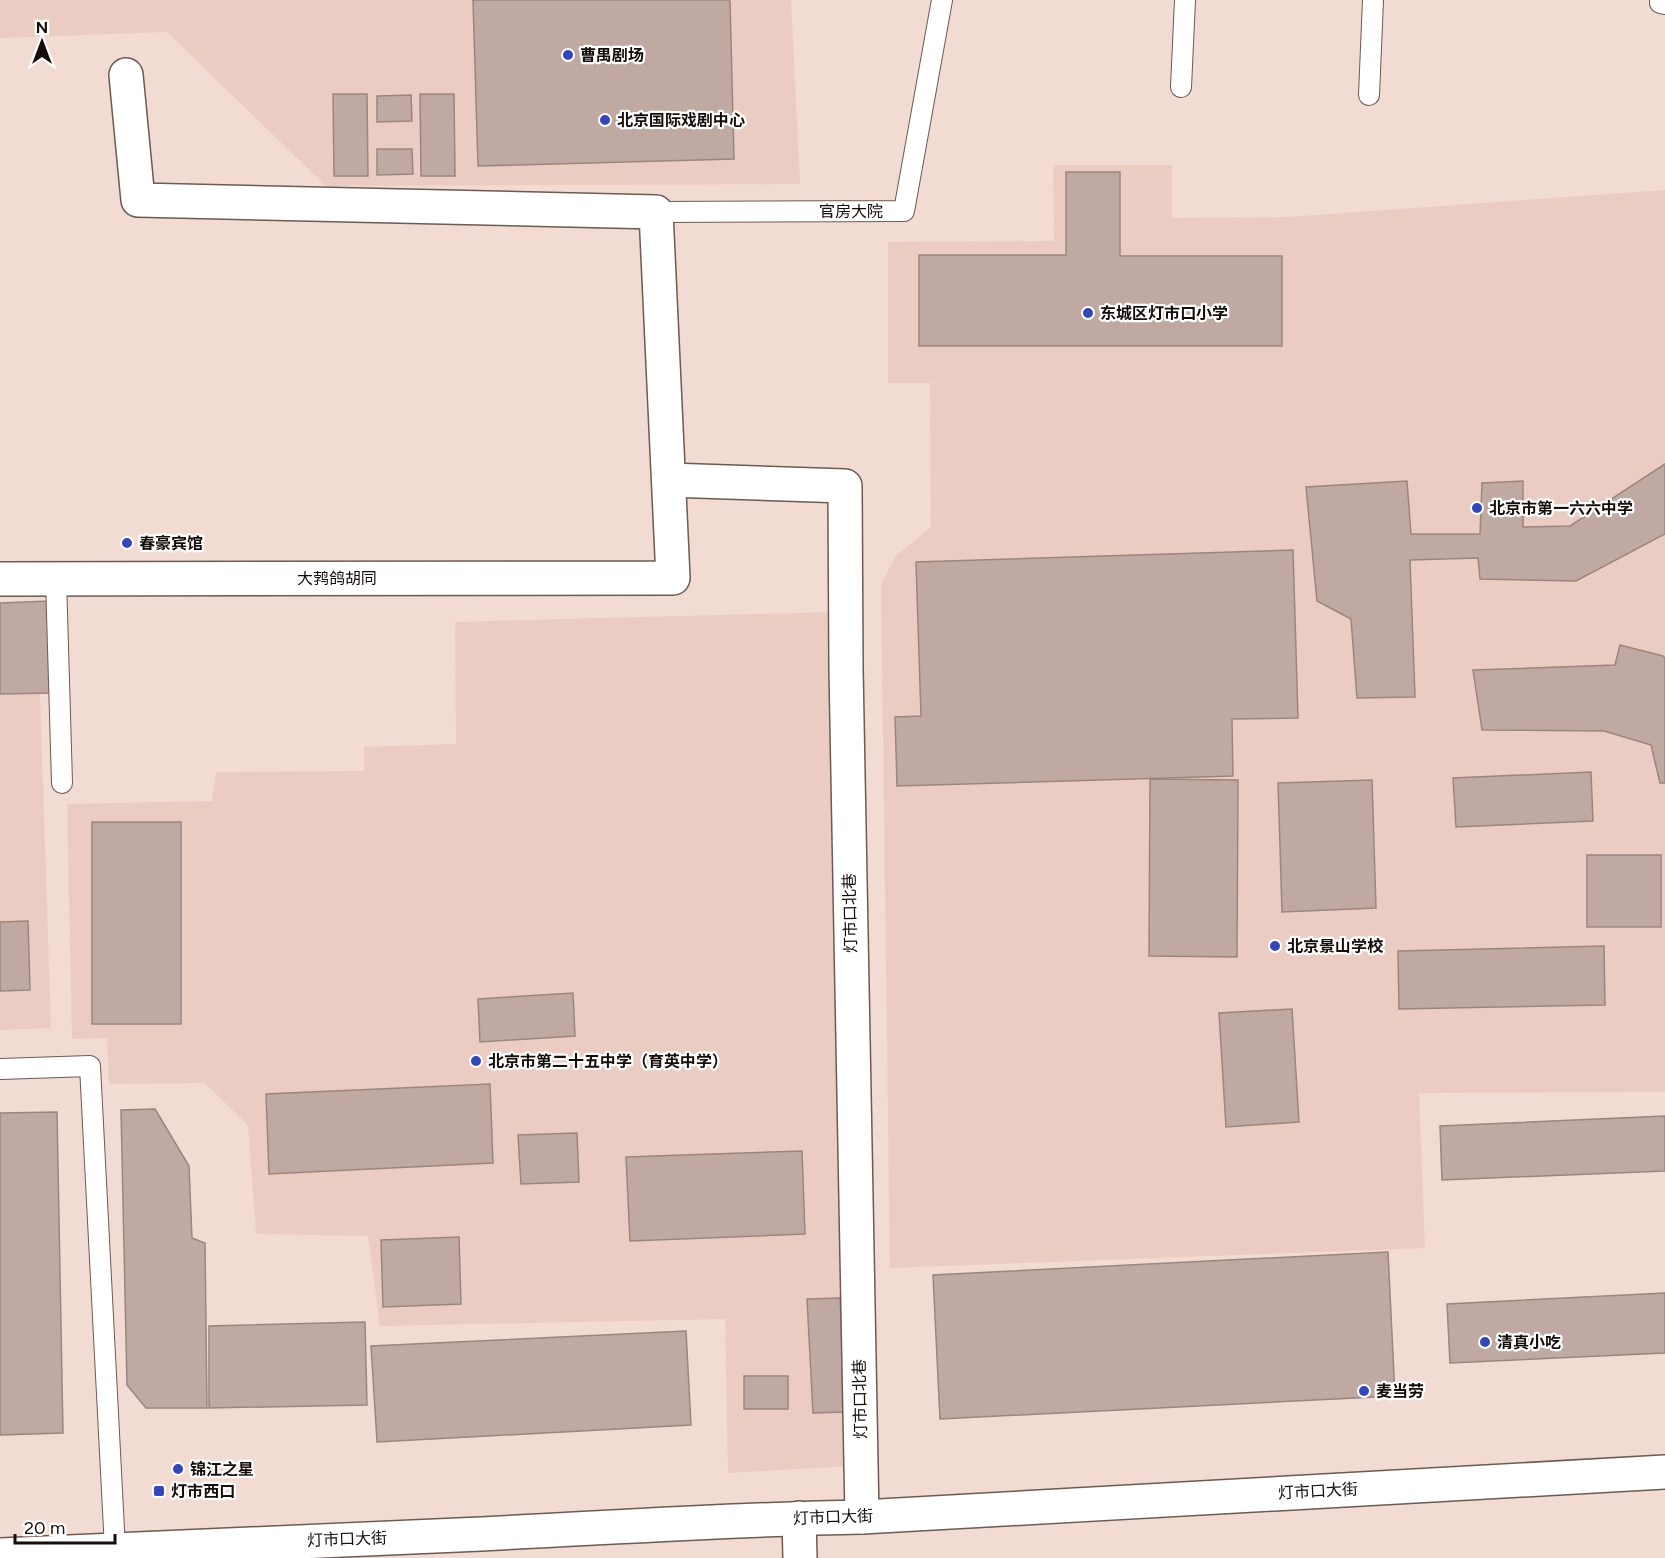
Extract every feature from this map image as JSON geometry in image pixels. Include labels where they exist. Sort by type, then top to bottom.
[{"type":"street","points":[[126,75],[138,200],[657,212],[669,480]]},
{"type":"street","name":"大鹁鸽胡同","points":[[0,579],[673,578],[669,480]]},
{"type":"street","name":"灯市口北巷","points":[[669,480],[845,486],[846,668],[862,1516]]},
{"type":"street","name":"灯市口大街","points":[[0,1555],[862,1516],[1665,1472]]},
{"type":"street","points":[[799,1518],[800,1558]]},
{"type":"lane","name":"官房大院","points":[[657,212],[904,211],[942,0]]},
{"type":"lane","points":[[1181,87],[1185,0]]},
{"type":"lane","points":[[1369,95],[1373,0]]},
{"type":"lane","points":[[1660,0],[1660,3],[1665,4]]},
{"type":"lane","points":[[56,579],[62,783]]},
{"type":"lane","points":[[0,1069],[90,1066],[116,1549]]},
{"type":"shaded area","points":[[0,0],[791,0],[800,184],[326,186],[167,32],[0,38]]},
{"type":"shaded area","points":[[1053,165],[1172,165],[1172,218],[1288,217],[1665,190],[1665,1092],[1419,1093],[1425,1248],[890,1268],[881,584],[896,556],[931,527],[930,383],[888,383],[888,242],[1054,241]]},
{"type":"shaded area","points":[[49,601],[52,693],[40,694],[51,1028],[0,1030],[0,603]]},
{"type":"shaded area","name":"北京市第二十五中学（育英中学）","points":[[834,612],[852,1466],[728,1473],[725,1319],[380,1326],[368,1236],[256,1234],[248,1125],[205,1083],[109,1084],[107,1038],[72,1039],[67,804],[212,801],[216,772],[364,771],[364,747],[456,744],[455,622]]},
{"type":"building","name":"北京国际戏剧中心","points":[[473,0],[730,0],[734,159],[478,166]]},
{"type":"building","points":[[333,94],[367,94],[368,176],[334,176]]},
{"type":"building","points":[[420,94],[454,94],[455,176],[421,176]]},
{"type":"building","points":[[411,95],[412,121],[377,122],[377,96]]},
{"type":"building","points":[[377,149],[412,149],[413,174],[377,175]]},
{"type":"building","points":[[1066,172],[1120,172],[1120,256],[1282,256],[1282,346],[919,346],[919,255],[1066,255]]},
{"type":"building","points":[[1665,464],[1665,534],[1576,581],[1480,579],[1478,558],[1410,560],[1415,697],[1357,698],[1351,619],[1317,601],[1306,487],[1407,481],[1411,534],[1480,534],[1482,483],[1523,481],[1523,527],[1570,526]]},
{"type":"building","points":[[1293,550],[1298,718],[1232,719],[1233,776],[897,786],[895,717],[921,716],[916,562]]},
{"type":"building","points":[[49,601],[52,693],[0,694],[0,603]]},
{"type":"building","points":[[1620,645],[1665,658],[1665,783],[1660,783],[1651,745],[1604,731],[1482,730],[1473,670],[1615,665]]},
{"type":"building","points":[[1591,772],[1593,821],[1456,827],[1453,778]]},
{"type":"building","points":[[1150,779],[1238,780],[1237,957],[1149,956]]},
{"type":"building","points":[[1372,780],[1376,908],[1282,912],[1278,783]]},
{"type":"building","points":[[92,822],[181,822],[181,1024],[92,1024]]},
{"type":"building","points":[[1587,855],[1661,855],[1661,927],[1587,927]]},
{"type":"building","points":[[28,921],[30,990],[0,991],[0,922]]},
{"type":"building","points":[[1604,946],[1605,1005],[1399,1009],[1398,951]]},
{"type":"building","points":[[573,993],[575,1036],[480,1042],[478,999]]},
{"type":"building","points":[[1292,1009],[1299,1122],[1226,1127],[1219,1013]]},
{"type":"building","points":[[490,1084],[493,1163],[269,1174],[266,1094]]},
{"type":"building","points":[[155,1109],[189,1166],[192,1238],[205,1243],[207,1408],[146,1408],[127,1385],[121,1110]]},
{"type":"building","points":[[57,1112],[63,1433],[0,1435],[0,1113]]},
{"type":"building","points":[[1665,1116],[1665,1171],[1442,1180],[1440,1126]]},
{"type":"building","points":[[577,1133],[579,1182],[521,1184],[518,1135]]},
{"type":"building","points":[[802,1151],[805,1234],[630,1241],[626,1157]]},
{"type":"building","points":[[459,1237],[461,1304],[383,1307],[381,1240]]},
{"type":"building","points":[[1388,1252],[1395,1396],[940,1419],[933,1275]]},
{"type":"building","points":[[1665,1293],[1665,1353],[1450,1363],[1447,1304]]},
{"type":"building","points":[[840,1298],[845,1412],[813,1413],[807,1299]]},
{"type":"building","points":[[365,1322],[367,1405],[209,1408],[209,1326]]},
{"type":"building","points":[[686,1331],[691,1425],[377,1442],[371,1346]]},
{"type":"building","points":[[744,1376],[788,1376],[788,1409],[744,1409]]},
{"type":"place","name":"曹禺剧场","points":[[568,55]]},
{"type":"place","name":"北京国际戏剧中心","points":[[605,120]]},
{"type":"place","name":"东城区灯市口小学","points":[[1088,313]]},
{"type":"place","name":"北京市第一六六中学","points":[[1477,508]]},
{"type":"place","name":"春豪宾馆","points":[[127,543]]},
{"type":"place","name":"北京景山学校","points":[[1275,946]]},
{"type":"place","name":"北京市第二十五中学（育英中学）","points":[[476,1061]]},
{"type":"place","name":"清真小吃","points":[[1485,1342]]},
{"type":"place","name":"麦当劳","points":[[1364,1391]]},
{"type":"place","name":"锦江之星","points":[[178,1469]]},
{"type":"place","name":"灯市西口","points":[[159,1491]]}]
